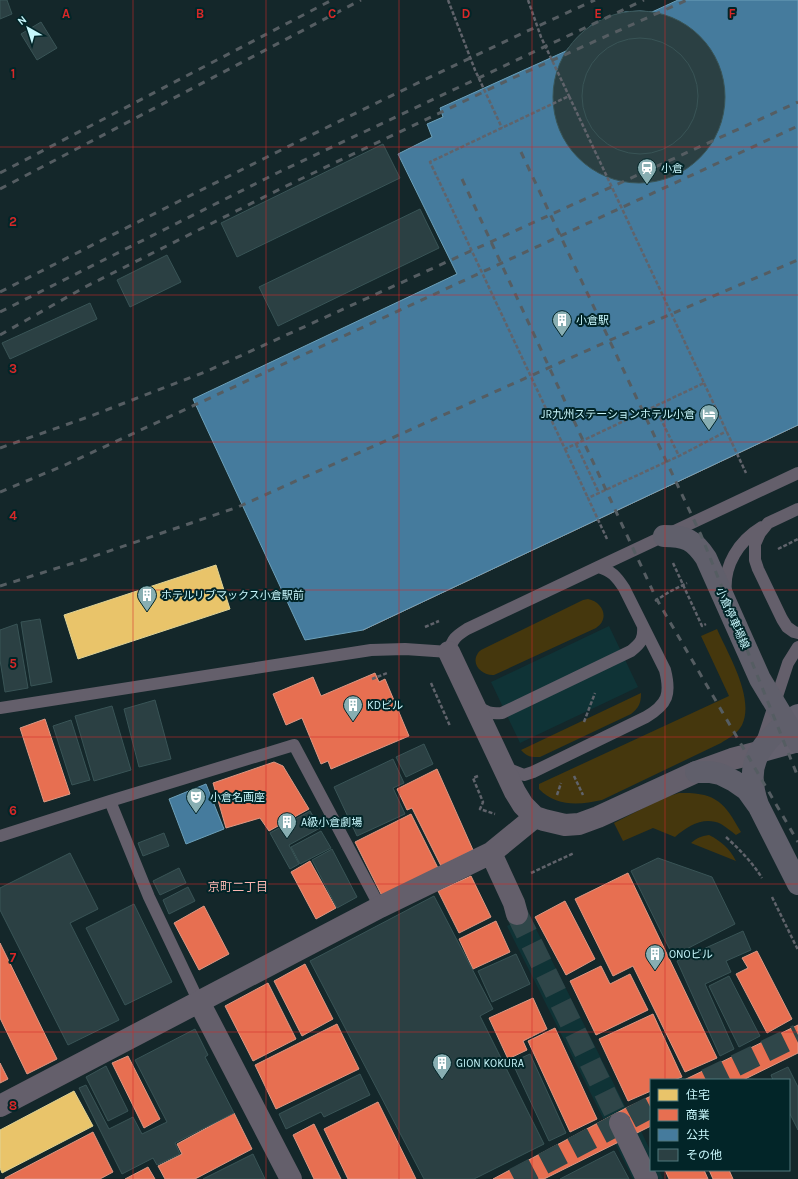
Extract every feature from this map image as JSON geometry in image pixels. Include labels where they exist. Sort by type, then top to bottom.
[{"type":"main road","name":"小倉停車場線","points":[[664,536],[678,536],[688,539],[694,542],[701,550],[760,678],[786,714],[798,741]]},
{"type":"main road","points":[[786,714],[759,752],[754,766],[752,781],[754,795],[758,805],[798,884]]},
{"type":"main road","points":[[696,772],[720,774],[734,781],[747,790],[758,805]]},
{"type":"street","points":[[449,652],[515,792],[523,805],[535,817],[544,820],[565,825],[580,824],[696,772],[732,759],[798,741]]},
{"type":"street","points":[[0,1106],[380,907],[491,853],[535,817]]},
{"type":"street","points":[[491,853],[514,903],[517,914]]},
{"type":"street","points":[[199,1002],[291,1179]]},
{"type":"street","points":[[620,1122],[647,1179]]},
{"type":"lane","points":[[0,708],[371,650],[405,649],[449,652],[451,644],[456,636],[467,629],[798,473]]},
{"type":"lane","points":[[726,603],[725,588],[727,574],[730,562],[736,551],[743,542],[768,523],[798,509]]},
{"type":"lane","points":[[768,523],[760,533],[755,544],[755,560],[782,619],[787,627],[798,633]]},
{"type":"lane","points":[[503,766],[524,775],[533,772],[657,711],[665,702],[668,691],[668,682],[665,670],[624,588],[609,570],[598,567]]},
{"type":"lane","points":[[471,700],[486,712],[494,714],[502,713],[631,651],[639,645],[644,636],[643,626]]},
{"type":"lane","points":[[786,714],[788,663],[798,648]]},
{"type":"lane","points":[[0,836],[294,744],[380,907]]},
{"type":"lane","points":[[110,801],[149,897],[199,1002]]},
{"type":"path","points":[[448,0],[475,70],[502,128]]},
{"type":"path","points":[[528,0],[541,37],[748,475]]},
{"type":"path","points":[[569,96],[430,162],[608,543]]},
{"type":"path","points":[[564,449],[704,383]]},
{"type":"path","points":[[655,407],[679,456]]},
{"type":"path","points":[[588,498],[679,456],[727,431]]},
{"type":"path","points":[[576,444],[599,493]]},
{"type":"path","points":[[683,585],[689,598]]},
{"type":"path","points":[[421,629],[442,619]]},
{"type":"path","points":[[428,676],[450,726]]},
{"type":"path","points":[[582,727],[595,692]]},
{"type":"path","points":[[557,797],[564,776]]},
{"type":"path","points":[[726,837],[743,853],[765,882]]},
{"type":"path","points":[[530,873],[576,852]]},
{"type":"path","points":[[772,898],[798,950]]},
{"type":"shaded area","points":[[588,599],[598,604],[603,611],[603,620],[596,628],[494,675],[486,674],[479,669],[476,662],[476,657],[478,652],[481,650],[583,600]]},
{"type":"shaded area","points":[[609,626],[638,687],[520,743],[491,682]]},
{"type":"shaded area","points":[[717,629],[743,689],[745,714],[742,725],[736,733],[721,743],[602,800],[585,803],[561,802],[546,795],[539,789],[539,784],[729,696],[701,636]]},
{"type":"shaded area","points":[[641,693],[639,705],[631,714],[540,757],[529,756],[521,750]]},
{"type":"shaded area","points":[[679,793],[702,794],[718,801],[724,806],[741,832],[736,835],[721,824],[708,821],[696,823],[675,837],[653,828],[623,841],[614,823],[663,798]]},
{"type":"shaded area","points":[[709,835],[725,846],[736,861],[691,843],[699,838]]},
{"type":"shaded area","points":[[529,915],[626,1108],[604,1120],[507,926]]},
{"type":"shaded area","points":[[641,1131],[650,1150],[650,1171],[659,1171],[663,1179],[633,1179],[615,1143]]},
{"type":"building: 住宅","name":"ホテルリブマックス小倉駅前","points":[[216,565],[230,609],[78,659],[64,615]]},
{"type":"building: 住宅","points":[[74,1091],[93,1126],[2,1173],[0,1168],[0,1130]]},
{"type":"building: 商業","points":[[798,250],[798,425],[363,630],[294,483]]},
{"type":"building: 商業","points":[[778,272],[798,314],[798,409],[495,554],[438,434]]},
{"type":"building: 商業","name":"KDビル","points":[[375,673],[379,682],[385,679],[409,736],[331,769],[328,761],[321,764],[302,718],[286,725],[273,694],[313,677],[321,696]]},
{"type":"building: 商業","points":[[45,719],[70,794],[44,802],[20,728]]},
{"type":"building: 商業","points":[[274,762],[283,766],[309,809],[269,831],[260,818],[226,828],[213,783]]},
{"type":"building: 商業","points":[[437,769],[473,850],[441,866],[412,808],[407,810],[397,789]]},
{"type":"building: 商業","points":[[411,814],[439,870],[383,898],[355,842]]},
{"type":"building: 商業","points":[[310,861],[336,908],[316,919],[291,872]]},
{"type":"building: 商業","name":"ONOビル","points":[[628,873],[717,1058],[685,1072],[633,966],[613,976],[575,899]]},
{"type":"building: 商業","points":[[471,876],[491,917],[459,933],[438,891]]},
{"type":"building: 商業","points":[[565,901],[595,959],[566,975],[535,917]]},
{"type":"building: 商業","points":[[204,906],[229,954],[199,970],[174,923]]},
{"type":"building: 商業","points":[[496,921],[510,952],[473,969],[459,939]]},
{"type":"building: 商業","points":[[0,943],[57,1059],[27,1074],[0,1018]]},
{"type":"building: 商業","points":[[757,951],[792,1019],[767,1033],[736,974],[748,968],[742,958]]},
{"type":"building: 商業","points":[[305,964],[333,1019],[302,1036],[274,981]]},
{"type":"building: 商業","points":[[601,966],[610,984],[630,974],[648,1010],[596,1035],[570,981]]},
{"type":"building: 商業","points":[[268,983],[296,1039],[253,1061],[225,1006]]},
{"type":"building: 商業","points":[[533,998],[547,1029],[523,1041],[527,1050],[508,1059],[489,1018]]},
{"type":"building: 商業","points":[[653,1014],[682,1077],[677,1079],[650,1079],[650,1091],[628,1101],[599,1039]]},
{"type":"building: 商業","points":[[337,1024],[359,1069],[276,1109],[255,1065]]},
{"type":"building: 商業","points":[[798,1025],[798,1053],[745,1079],[686,1079]]},
{"type":"building: 商業","points":[[555,1028],[597,1119],[570,1132],[528,1041]]},
{"type":"building: 商業","points":[[128,1056],[160,1119],[144,1128],[112,1063]]},
{"type":"building: 商業","points":[[0,1063],[8,1079],[0,1083]]},
{"type":"building: 商業","points":[[650,1096],[650,1126],[544,1179],[493,1179]]},
{"type":"building: 商業","points":[[378,1102],[416,1179],[348,1179],[324,1129]]},
{"type":"building: 商業","points":[[234,1113],[252,1149],[195,1179],[165,1179],[158,1166],[182,1154],[177,1144]]},
{"type":"building: 商業","points":[[314,1124],[341,1179],[314,1179],[293,1135]]},
{"type":"building: 商業","points":[[93,1132],[113,1172],[100,1179],[5,1179],[5,1178]]},
{"type":"building: 商業","points":[[148,1167],[155,1179],[125,1179]]},
{"type":"building: 商業","points":[[665,1171],[704,1171],[708,1179],[669,1179]]},
{"type":"building: 商業","points":[[709,1171],[729,1171],[733,1179],[713,1179]]},
{"type":"building: 公共","name":"小倉駅","points":[[678,0],[798,0],[798,425],[363,630],[305,640],[193,399],[457,274],[398,154],[432,137],[427,124],[443,117],[440,108],[566,51],[580,35],[593,24],[625,12],[652,12]]},
{"type":"building: 公共","name":"小倉名画座","points":[[206,784],[224,829],[186,844],[169,799]]},
{"type":"building: その他","points":[[0,0],[7,0],[12,14],[0,19]]},
{"type":"building: その他","points":[[639,11],[656,13],[672,18],[687,26],[700,36],[710,49],[718,64],[723,80],[725,97],[723,114],[718,130],[710,145],[700,158],[687,168],[672,176],[656,181],[639,183],[622,181],[606,176],[591,168],[578,158],[568,145],[560,130],[555,114],[553,97],[555,80],[560,64],[568,49],[578,36],[591,26],[606,18],[622,13]]},
{"type":"building: その他","points":[[41,22],[57,48],[37,60],[21,34]]},
{"type":"building: その他","points":[[640,38],[662,42],[672,47],[681,55],[689,64],[694,74],[698,96],[694,118],[689,128],[681,137],[672,145],[662,150],[640,154],[618,150],[608,145],[599,137],[591,128],[586,118],[582,96],[586,74],[591,64],[599,55],[608,47],[618,42]]},
{"type":"building: その他","points":[[383,144],[400,178],[237,257],[221,223]]},
{"type":"building: その他","points":[[420,209],[439,248],[278,326],[259,287]]},
{"type":"building: その他","points":[[167,255],[181,282],[130,307],[117,280]]},
{"type":"building: その他","points":[[90,303],[97,319],[10,359],[2,343]]},
{"type":"building: その他","points":[[40,619],[52,682],[31,686],[21,622]]},
{"type":"building: その他","points":[[17,624],[28,688],[5,692],[0,660],[0,630]]},
{"type":"building: その他","points":[[155,700],[171,759],[139,767],[124,709]]},
{"type":"building: その他","points":[[112,706],[131,770],[94,781],[75,716]]},
{"type":"building: その他","points":[[71,720],[90,780],[72,785],[53,726]]},
{"type":"building: その他","points":[[424,744],[433,764],[406,777],[396,757]]},
{"type":"building: その他","points":[[393,759],[404,783],[393,788],[405,814],[357,836],[334,787]]},
{"type":"building: その他","name":"A級小倉劇場","points":[[310,811],[320,828],[289,845],[299,864],[290,869],[270,833]]},
{"type":"building: その他","points":[[321,831],[331,848],[300,864],[291,847]]},
{"type":"building: その他","points":[[164,833],[169,846],[143,856],[138,843]]},
{"type":"building: その他","points":[[332,849],[357,897],[337,908],[312,860]]},
{"type":"building: その他","points":[[70,853],[98,909],[70,923],[119,1020],[68,1045],[0,910],[0,888]]},
{"type":"building: その他","points":[[658,858],[712,877],[735,924],[673,956],[631,871]]},
{"type":"building: その他","points":[[179,868],[186,883],[160,895],[153,881]]},
{"type":"building: その他","points":[[188,887],[195,901],[169,914],[163,900]]},
{"type":"building: その他","name":"GION KOKURA","points":[[434,896],[493,1009],[480,1016],[544,1144],[474,1179],[424,1179],[310,961]]},
{"type":"building: その他","points":[[134,904],[172,982],[125,1005],[86,928]]},
{"type":"building: その他","points":[[743,931],[751,950],[726,961],[731,972],[705,984],[734,1049],[720,1056],[677,961]]},
{"type":"building: その他","points":[[516,954],[530,984],[492,1002],[478,971]]},
{"type":"building: その他","points":[[729,976],[760,1036],[739,1047],[709,986]]},
{"type":"building: その他","points":[[195,1029],[208,1055],[205,1057],[234,1113],[175,1143],[180,1154],[157,1165],[153,1158],[122,1174],[79,1088],[86,1085],[109,1129],[133,1117],[142,1134],[167,1122],[135,1060]]},
{"type":"building: その他","points":[[530,1054],[566,1133],[549,1141],[512,1062]]},
{"type":"building: その他","points":[[106,1066],[128,1111],[108,1121],[86,1077]]},
{"type":"building: その他","points":[[788,1067],[798,1087],[798,1130],[790,1114],[790,1079],[773,1079],[771,1075]]},
{"type":"building: その他","points":[[360,1074],[370,1095],[324,1117],[321,1112],[286,1129],[279,1114]]},
{"type":"building: その他","points":[[614,1151],[629,1179],[560,1179]]},
{"type":"building: その他","points":[[253,1154],[265,1179],[203,1179]]},
{"type":"tunnel","points":[[517,914],[620,1123]]},
{"type":"tunnel","points":[[708,1079],[798,1035]]},
{"type":"tunnel","points":[[514,1179],[650,1108]]},
{"type":"railway","points":[[0,173],[332,0]]},
{"type":"railway","points":[[0,189],[361,0]]},
{"type":"railway","points":[[0,292],[370,106],[595,0]]},
{"type":"railway","points":[[0,312],[279,172],[644,0]]},
{"type":"railway","points":[[0,335],[85,287],[284,187],[515,77],[687,0]]},
{"type":"railway","points":[[0,448],[88,417],[205,372],[798,102]]},
{"type":"railway","points":[[0,492],[65,465],[798,126]]},
{"type":"railway","points":[[521,152],[701,535],[798,777]]},
{"type":"railway","points":[[462,179],[656,598],[798,842]]},
{"type":"railway","points":[[0,586],[83,560],[238,507],[615,338],[798,260]]},
{"type":"place","name":"小倉","points":[[647,185]]},
{"type":"place","name":"小倉駅","points":[[562,337]]},
{"type":"place","name":"JR九州ステーションホテル小倉","points":[[709,431]]},
{"type":"place","name":"ホテルリブマックス小倉駅前","points":[[147,612]]},
{"type":"place","name":"KDビル","points":[[353,722]]},
{"type":"place","name":"小倉名画座","points":[[196,814]]},
{"type":"place","name":"A級小倉劇場","points":[[287,839]]},
{"type":"place","name":"ONOビル","points":[[655,971]]},
{"type":"place","name":"GION KOKURA","points":[[442,1080]]},
{"type":"district","name":"京町二丁目","points":[[238,887]]}]
